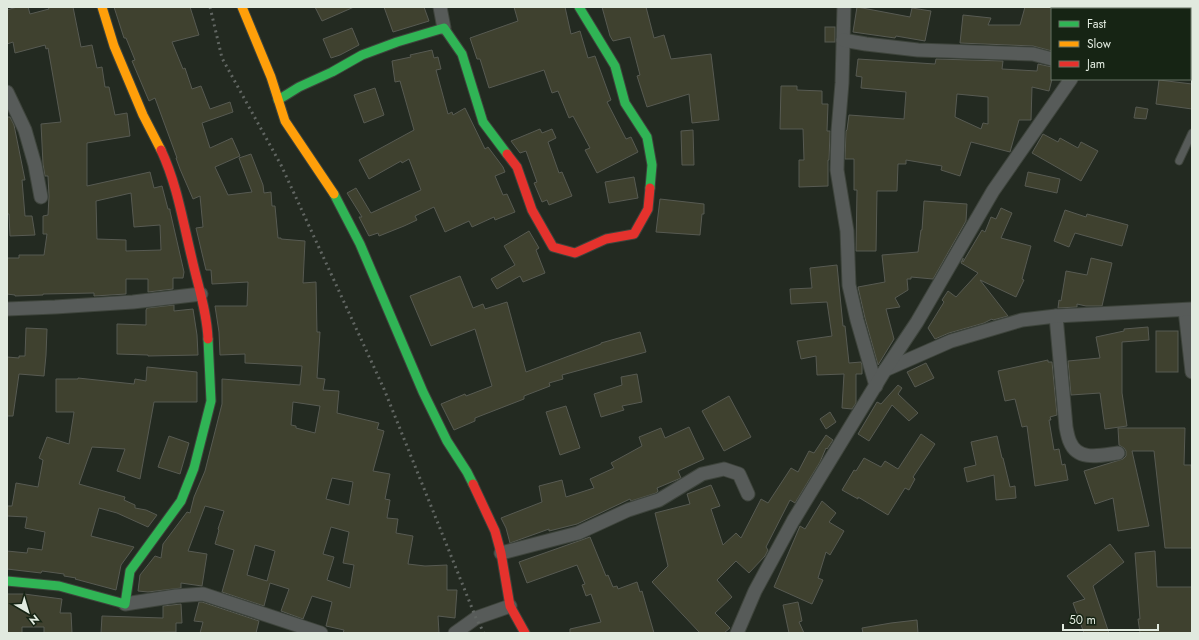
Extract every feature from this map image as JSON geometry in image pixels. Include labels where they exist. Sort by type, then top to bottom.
[{"type":"street","points":[[102,7],[114,46],[143,114],[164,157],[181,208],[201,294],[208,334],[211,401],[194,468],[181,501],[130,571],[125,604]]},
{"type":"street","points":[[242,7],[271,77],[285,121],[332,190],[347,217],[423,392],[447,441],[466,472],[495,531],[501,553],[510,606],[525,633]]},
{"type":"street","points":[[440,7],[444,28],[462,54],[473,87],[482,122],[517,167],[532,210],[553,246],[575,253],[606,238],[634,234],[648,209],[652,165],[647,137],[625,103],[614,66],[579,7]]},
{"type":"street","points":[[844,7],[842,83],[838,131],[837,170],[847,231],[849,284],[876,386]]},
{"type":"street","points":[[278,100],[299,87],[332,72],[362,55],[397,42],[444,28]]},
{"type":"street","points":[[843,40],[918,50],[1033,54],[1051,59]]},
{"type":"street","points":[[737,633],[756,592],[793,521],[885,370],[917,322],[993,191],[1069,80]]},
{"type":"street","points":[[7,92],[25,130],[36,165],[41,197]]},
{"type":"street","points":[[7,309],[133,302],[201,294]]},
{"type":"street","points":[[885,370],[951,341],[1022,320],[1056,316],[1189,310],[1192,372]]},
{"type":"street","points":[[1056,316],[1066,427],[1070,443],[1077,453],[1083,455],[1096,456],[1118,453]]},
{"type":"street","points":[[501,553],[578,533],[628,510],[659,500],[702,474],[724,469],[739,474],[748,494]]},
{"type":"street","points":[[7,581],[59,586],[125,604],[176,596],[203,594],[321,633]]},
{"type":"street","points":[[456,633],[476,618],[510,606]]},
{"type":"lane","points":[[1179,161],[1192,133]]},
{"type":"building","points":[[17,7],[28,7],[30,14],[49,9],[48,7],[73,7],[81,47],[92,45],[97,68],[102,67],[105,87],[109,87],[115,115],[127,113],[130,136],[87,143],[87,186],[150,172],[154,188],[162,186],[168,209],[170,209],[184,272],[183,278],[173,278],[173,289],[148,292],[148,279],[126,279],[126,294],[94,296],[94,293],[15,296],[7,294],[7,258],[19,258],[19,255],[44,255],[47,234],[43,234],[43,216],[48,215],[49,196],[48,176],[45,176],[43,164],[41,124],[61,122],[48,48],[46,49],[45,45],[15,53],[13,42],[7,44],[7,10]],"holes":[[[131,193],[134,227],[160,225],[161,250],[126,251],[126,240],[97,239],[96,201]]]},
{"type":"building","points":[[114,7],[190,7],[199,35],[172,42],[183,69],[185,68],[192,89],[201,86],[210,109],[230,102],[233,112],[202,123],[210,148],[232,138],[240,156],[215,167],[228,195],[252,192],[239,158],[251,154],[263,185],[264,193],[271,192],[272,206],[275,206],[278,238],[305,241],[303,283],[316,282],[317,332],[320,332],[317,378],[325,379],[323,390],[339,391],[337,413],[379,423],[377,429],[384,431],[373,471],[390,474],[385,499],[390,500],[387,518],[398,519],[396,533],[413,536],[408,564],[425,566],[447,565],[447,590],[457,590],[455,618],[438,616],[439,633],[343,633],[344,630],[326,626],[332,602],[312,596],[303,619],[281,611],[289,589],[270,583],[264,606],[222,592],[234,550],[215,544],[224,511],[205,506],[188,551],[207,554],[202,586],[181,583],[181,588],[148,592],[138,591],[140,575],[155,556],[161,558],[163,544],[187,512],[190,513],[194,497],[205,471],[222,404],[222,379],[300,385],[302,366],[245,363],[245,354],[220,355],[219,332],[215,306],[247,306],[248,282],[212,284],[211,270],[206,270],[196,228],[203,227],[200,196],[193,199],[180,169],[155,98],[149,101],[132,61],[135,60],[126,38],[124,38]],"holes":[[[293,402],[320,406],[315,433],[296,428],[296,426],[291,425]],[[332,478],[353,482],[349,505],[326,499]],[[331,527],[349,532],[343,563],[354,565],[350,588],[327,580],[334,557],[323,554]],[[255,545],[275,551],[267,581],[247,575]]]},
{"type":"building","points":[[315,7],[354,7],[322,21]]},
{"type":"building","points":[[384,7],[424,7],[429,21],[393,32]]},
{"type":"building","points":[[514,7],[565,7],[571,34],[580,31],[588,58],[595,56],[611,100],[607,102],[626,139],[631,137],[638,152],[597,173],[585,150],[590,148],[573,116],[569,118],[558,91],[552,93],[544,70],[489,88],[480,59],[477,59],[470,38],[518,21]]},
{"type":"building","points":[[602,7],[646,7],[654,38],[664,35],[671,59],[711,54],[719,120],[692,123],[689,94],[647,107],[637,76],[640,75],[630,37],[613,41],[610,36]]},
{"type":"building","points":[[857,7],[910,17],[912,8],[931,11],[925,41],[896,36],[895,38],[853,32]]},
{"type":"building","points":[[1025,7],[1052,7],[1051,51],[1033,46],[960,43],[963,15],[991,18],[988,25],[1020,25]]},
{"type":"building","points":[[825,27],[835,27],[835,42],[825,42]]},
{"type":"building","points":[[352,28],[359,45],[331,58],[323,39]]},
{"type":"building","points":[[432,50],[434,58],[438,57],[441,69],[436,70],[448,114],[452,112],[453,115],[465,108],[485,149],[488,147],[503,167],[505,172],[495,176],[503,195],[507,194],[515,212],[495,220],[494,217],[472,227],[469,221],[445,232],[434,207],[415,216],[417,220],[404,226],[379,236],[378,233],[369,236],[359,217],[362,217],[347,193],[356,188],[371,213],[421,190],[409,159],[402,163],[401,161],[369,179],[359,160],[414,130],[400,81],[395,82],[392,61]]},
{"type":"building","points":[[858,59],[935,64],[936,59],[1003,61],[1002,69],[1037,71],[1038,64],[1051,67],[1052,80],[1049,91],[1032,87],[1031,120],[1019,120],[1010,152],[971,142],[960,176],[941,170],[942,166],[906,160],[906,164],[898,164],[897,191],[877,191],[876,251],[856,251],[857,190],[854,190],[854,159],[845,159],[846,131],[849,115],[904,119],[906,92],[861,88],[862,77],[856,76]],"holes":[[[957,94],[988,97],[988,124],[983,123],[981,129],[955,117]]]},
{"type":"building","points":[[1159,80],[1192,84],[1192,109],[1156,104]]},
{"type":"building","points":[[781,86],[797,86],[797,90],[822,91],[822,104],[828,104],[827,131],[830,131],[828,186],[799,187],[799,160],[804,160],[803,129],[780,129]]},
{"type":"building","points":[[375,88],[384,115],[364,123],[354,95]]},
{"type":"building","points":[[1136,107],[1148,109],[1146,119],[1134,118]]},
{"type":"building","points":[[7,117],[10,117],[14,125],[25,180],[22,180],[25,216],[32,216],[35,235],[10,236],[9,214],[7,214]]},
{"type":"building","points":[[540,129],[542,133],[552,129],[556,138],[548,142],[559,173],[562,172],[572,196],[549,205],[547,200],[542,202],[534,183],[537,182],[526,151],[520,153],[511,141]]},
{"type":"building","points":[[693,130],[694,165],[682,165],[681,131]]},
{"type":"building","points":[[1043,134],[1058,142],[1060,138],[1078,148],[1081,142],[1098,151],[1081,181],[1032,153]]},
{"type":"building","points":[[1028,172],[1060,179],[1057,193],[1025,186]]},
{"type":"building","points":[[634,177],[638,198],[609,203],[605,182]]},
{"type":"building","points":[[660,199],[704,204],[704,214],[702,214],[700,235],[656,232]]},
{"type":"building","points":[[924,201],[967,204],[966,221],[933,279],[911,277],[911,279],[907,279],[908,290],[895,298],[900,307],[886,309],[894,339],[878,365],[858,287],[885,282],[882,255],[918,252],[922,230]]},
{"type":"building","points":[[1001,208],[1012,213],[1001,238],[1031,246],[1022,279],[1024,280],[1016,297],[980,280],[1008,316],[992,319],[935,339],[928,328],[944,302],[942,300],[948,291],[956,297],[978,273],[961,263],[963,258],[963,262],[982,230],[985,232],[991,217],[996,219]]},
{"type":"building","points":[[1065,210],[1086,217],[1087,214],[1128,225],[1122,246],[1075,233],[1069,247],[1054,241]]},
{"type":"building","points":[[529,231],[539,248],[536,250],[545,273],[523,282],[520,276],[497,289],[491,279],[515,265],[504,246]]},
{"type":"building","points":[[1091,258],[1112,263],[1102,306],[1086,306],[1077,304],[1077,307],[1058,308],[1059,300],[1061,301],[1066,271],[1087,275]]},
{"type":"building","points":[[837,265],[843,326],[845,326],[849,363],[861,362],[862,365],[862,374],[856,374],[856,403],[852,409],[842,408],[844,374],[817,375],[816,356],[801,359],[797,341],[832,336],[827,302],[791,304],[790,289],[812,288],[810,268]]},
{"type":"building","points":[[460,276],[473,308],[483,304],[485,309],[507,302],[526,372],[601,343],[640,332],[646,352],[562,375],[563,379],[549,383],[550,386],[524,396],[524,399],[475,418],[475,421],[454,430],[441,404],[465,394],[466,396],[492,386],[475,329],[431,346],[410,296]]},
{"type":"building","points":[[174,305],[174,311],[193,309],[198,355],[148,356],[117,354],[117,324],[146,325],[147,308]]},
{"type":"building","points":[[1148,327],[1149,340],[1122,342],[1122,393],[1127,426],[1105,429],[1100,393],[1071,395],[1068,361],[1100,358],[1096,337],[1124,331],[1124,329]]},
{"type":"building","points":[[26,328],[47,329],[44,376],[19,374],[13,416],[7,416],[7,357],[19,358],[19,356],[25,356]]},
{"type":"building","points":[[1156,331],[1178,331],[1178,372],[1156,372]]},
{"type":"building","points":[[1048,360],[1048,362],[1052,362],[1057,415],[1050,417],[1051,420],[1049,420],[1054,450],[1059,449],[1062,465],[1065,464],[1068,480],[1035,486],[1027,426],[1022,427],[1015,399],[1005,401],[998,371]]},
{"type":"building","points":[[926,363],[934,378],[915,387],[907,372]]},
{"type":"building","points":[[147,367],[197,372],[197,402],[154,402],[140,479],[117,471],[125,449],[92,447],[79,484],[125,497],[124,500],[135,505],[135,508],[146,510],[157,515],[148,527],[117,513],[99,508],[91,536],[134,547],[121,565],[116,590],[64,576],[64,574],[7,569],[7,551],[27,553],[28,548],[42,550],[45,532],[25,528],[27,517],[7,516],[7,506],[12,506],[16,483],[38,487],[43,460],[39,458],[47,437],[69,444],[74,412],[56,412],[56,379],[78,378],[134,384],[135,379],[146,381]]},
{"type":"building","points":[[637,374],[642,402],[622,406],[624,410],[601,417],[594,394],[622,385],[621,377]]},
{"type":"building","points":[[898,385],[902,388],[898,394],[918,413],[909,421],[892,405],[869,441],[858,434],[877,402],[881,404]]},
{"type":"building","points":[[729,396],[751,437],[724,451],[702,411]]},
{"type":"building","points":[[566,406],[580,448],[560,455],[546,412]]},
{"type":"building","points":[[830,412],[836,422],[826,429],[820,419]]},
{"type":"building","points":[[689,427],[704,459],[678,471],[681,478],[657,488],[658,491],[656,493],[631,501],[630,499],[577,524],[549,531],[549,529],[510,543],[506,528],[501,518],[542,502],[539,486],[562,480],[566,497],[594,488],[590,479],[614,468],[611,463],[642,446],[639,437],[661,428],[665,438]]},
{"type":"building","points":[[1118,428],[1185,428],[1184,465],[1191,465],[1192,475],[1192,548],[1165,548],[1154,451],[1132,451],[1149,526],[1118,531],[1113,498],[1095,504],[1084,471],[1123,459],[1126,456],[1126,451],[1119,445]]},
{"type":"building","points":[[921,434],[935,444],[913,477],[915,479],[909,490],[905,488],[888,515],[858,497],[858,499],[842,490],[854,470],[856,471],[864,458],[881,467],[885,461],[898,469]]},
{"type":"building","points":[[826,435],[833,440],[827,449],[826,448],[820,462],[795,503],[790,500],[766,547],[768,550],[765,556],[749,573],[736,561],[717,580],[732,597],[715,613],[730,628],[724,633],[700,633],[652,582],[668,566],[655,513],[690,504],[687,494],[711,485],[720,506],[711,509],[723,545],[736,533],[741,538],[761,499],[768,503],[791,468],[798,472],[809,451],[814,453]]},
{"type":"building","points":[[169,436],[189,443],[180,474],[158,467]]},
{"type":"building","points":[[997,436],[1010,487],[1015,486],[1016,498],[996,500],[994,475],[967,482],[964,468],[976,465],[971,442]]},
{"type":"building","points":[[822,501],[836,513],[829,522],[844,531],[830,555],[826,552],[818,578],[823,580],[812,604],[774,587],[800,526],[805,529]]},
{"type":"building","points":[[590,537],[606,576],[608,575],[613,587],[617,586],[618,589],[637,582],[640,592],[642,591],[654,633],[570,633],[570,629],[601,622],[591,594],[586,596],[582,585],[585,584],[577,565],[527,583],[519,562]]},
{"type":"building","points":[[1110,544],[1124,562],[1093,586],[1109,633],[1084,633],[1073,603],[1085,599],[1067,576]]},
{"type":"building","points":[[1155,551],[1157,587],[1192,587],[1192,633],[1140,633],[1135,553]]},
{"type":"building","points":[[7,594],[24,594],[62,599],[60,613],[71,613],[72,633],[44,633],[44,627],[22,627],[22,633],[7,633]]},
{"type":"building","points":[[199,602],[259,621],[256,633],[200,633],[203,622],[194,621]]},
{"type":"building","points":[[798,602],[802,621],[799,622],[804,633],[789,633],[783,605]]},
{"type":"building","points":[[181,604],[182,623],[176,623],[176,632],[101,633],[102,616],[163,618],[163,606]]},
{"type":"building","points":[[917,620],[918,633],[863,633],[862,628],[891,623]]},
{"type":"railway","points":[[210,7],[222,58],[281,165],[384,389],[476,618],[484,633]]},
{"type":"traffic: fast","points":[[579,7],[615,66],[625,103],[647,137],[652,165],[650,188]]},
{"type":"traffic: fast","points":[[278,100],[299,87],[332,72],[362,55],[397,42],[444,28],[462,54],[483,122],[507,154]]},
{"type":"traffic: fast","points":[[334,194],[360,244],[423,392],[447,441],[473,484]]},
{"type":"traffic: fast","points":[[7,581],[59,586],[125,604],[130,571],[181,501],[194,468],[211,401],[208,339]]},
{"type":"traffic: slow","points":[[102,7],[114,46],[143,115],[161,150]]},
{"type":"traffic: slow","points":[[242,7],[271,77],[285,121],[334,194]]},
{"type":"traffic: jam","points":[[161,150],[167,163],[179,203],[204,309],[208,339]]},
{"type":"traffic: jam","points":[[507,154],[517,167],[532,210],[553,247],[575,253],[606,239],[634,234],[648,209],[650,188]]},
{"type":"traffic: jam","points":[[473,484],[495,531],[501,553],[510,606],[525,633]]}]
